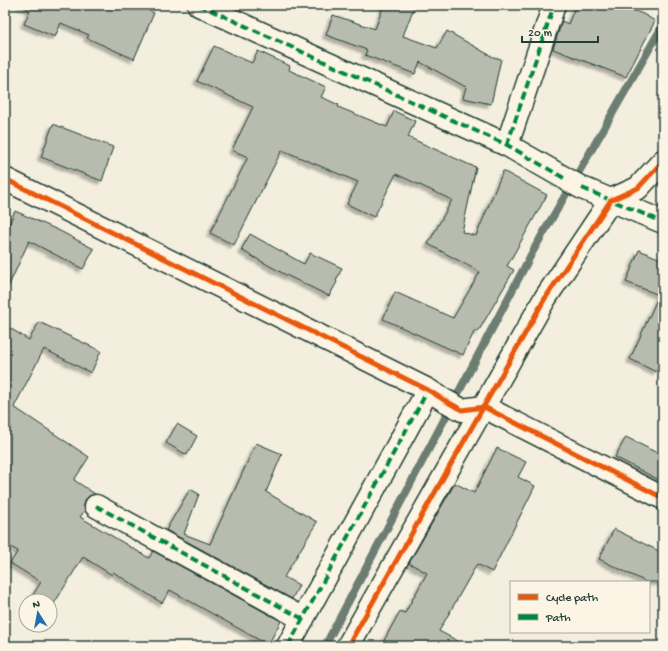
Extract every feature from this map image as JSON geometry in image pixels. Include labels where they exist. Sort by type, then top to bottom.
[{"type":"street","points":[[199,5],[507,145],[573,183],[663,222]]},
{"type":"street","points":[[507,145],[554,5]]},
{"type":"street","points":[[348,646],[544,300],[611,200],[638,188],[663,160]]},
{"type":"street","points":[[5,179],[445,400],[484,407],[663,498]]},
{"type":"street","points":[[288,646],[303,619],[445,400]]},
{"type":"street","points":[[96,506],[303,619]]},
{"type":"building","points":[[19,5],[136,5],[154,13],[134,59],[87,38],[89,35],[61,23],[55,37],[24,24],[30,10]]},
{"type":"building","points":[[384,5],[415,5],[403,36],[437,48],[447,31],[493,57],[501,59],[491,104],[463,98],[466,87],[420,62],[415,74],[365,55],[367,50],[326,35],[333,15],[375,29]]},
{"type":"building","points":[[576,5],[619,5],[643,14],[655,21],[626,77],[553,49],[562,21],[568,24]]},
{"type":"building","points":[[214,46],[252,63],[258,51],[290,66],[289,70],[326,87],[321,97],[339,105],[338,107],[387,127],[394,111],[415,121],[408,137],[476,167],[462,232],[476,236],[503,171],[547,195],[507,266],[514,270],[478,332],[475,330],[463,355],[383,319],[395,292],[453,318],[480,272],[428,244],[452,200],[396,174],[374,217],[347,204],[358,182],[282,150],[234,245],[210,233],[248,157],[232,150],[253,107],[197,81]]},
{"type":"building","points":[[53,124],[113,147],[102,181],[41,157]]},
{"type":"building","points":[[15,211],[60,231],[94,249],[83,269],[29,241],[5,294],[5,233]]},
{"type":"building","points":[[250,234],[304,264],[310,253],[342,268],[336,281],[337,282],[329,296],[286,275],[241,250]]},
{"type":"building","points":[[639,250],[663,260],[663,357],[656,372],[630,359],[659,295],[626,282]]},
{"type":"building","points":[[39,322],[101,351],[91,373],[44,349],[14,407],[89,457],[74,480],[95,494],[89,496],[85,500],[85,510],[80,517],[149,558],[153,551],[281,621],[268,645],[170,590],[162,603],[113,572],[112,575],[83,557],[58,597],[58,593],[34,593],[41,582],[10,563],[18,551],[5,544],[5,325],[29,340]]},
{"type":"building","points":[[177,424],[197,436],[187,455],[166,443]]},
{"type":"building","points":[[626,437],[663,456],[663,482],[615,457]]},
{"type":"building","points":[[256,443],[282,454],[266,492],[317,522],[284,577],[299,585],[292,599],[166,530],[190,489],[199,494],[184,534],[210,544]]},
{"type":"building","points":[[497,448],[526,462],[518,477],[535,486],[492,572],[477,564],[439,631],[467,646],[381,646],[400,611],[405,613],[427,573],[409,563],[455,483],[474,493]]},
{"type":"building","points":[[614,529],[663,553],[663,582],[644,581],[599,559]]},
{"type":"waterway","points":[[325,646],[533,251],[663,25]]},
{"type":"marked path","points":[[199,5],[507,145],[564,178]]},
{"type":"marked path","points":[[507,145],[554,5]]},
{"type":"marked path","points":[[582,188],[663,222]]},
{"type":"marked path","points":[[288,646],[428,390]]},
{"type":"marked path","points":[[96,506],[303,619]]},
{"type":"cycle path","points":[[348,646],[544,300],[611,200],[638,188],[663,161]]},
{"type":"cycle path","points":[[5,179],[428,390],[462,410],[484,407],[663,498]]}]
